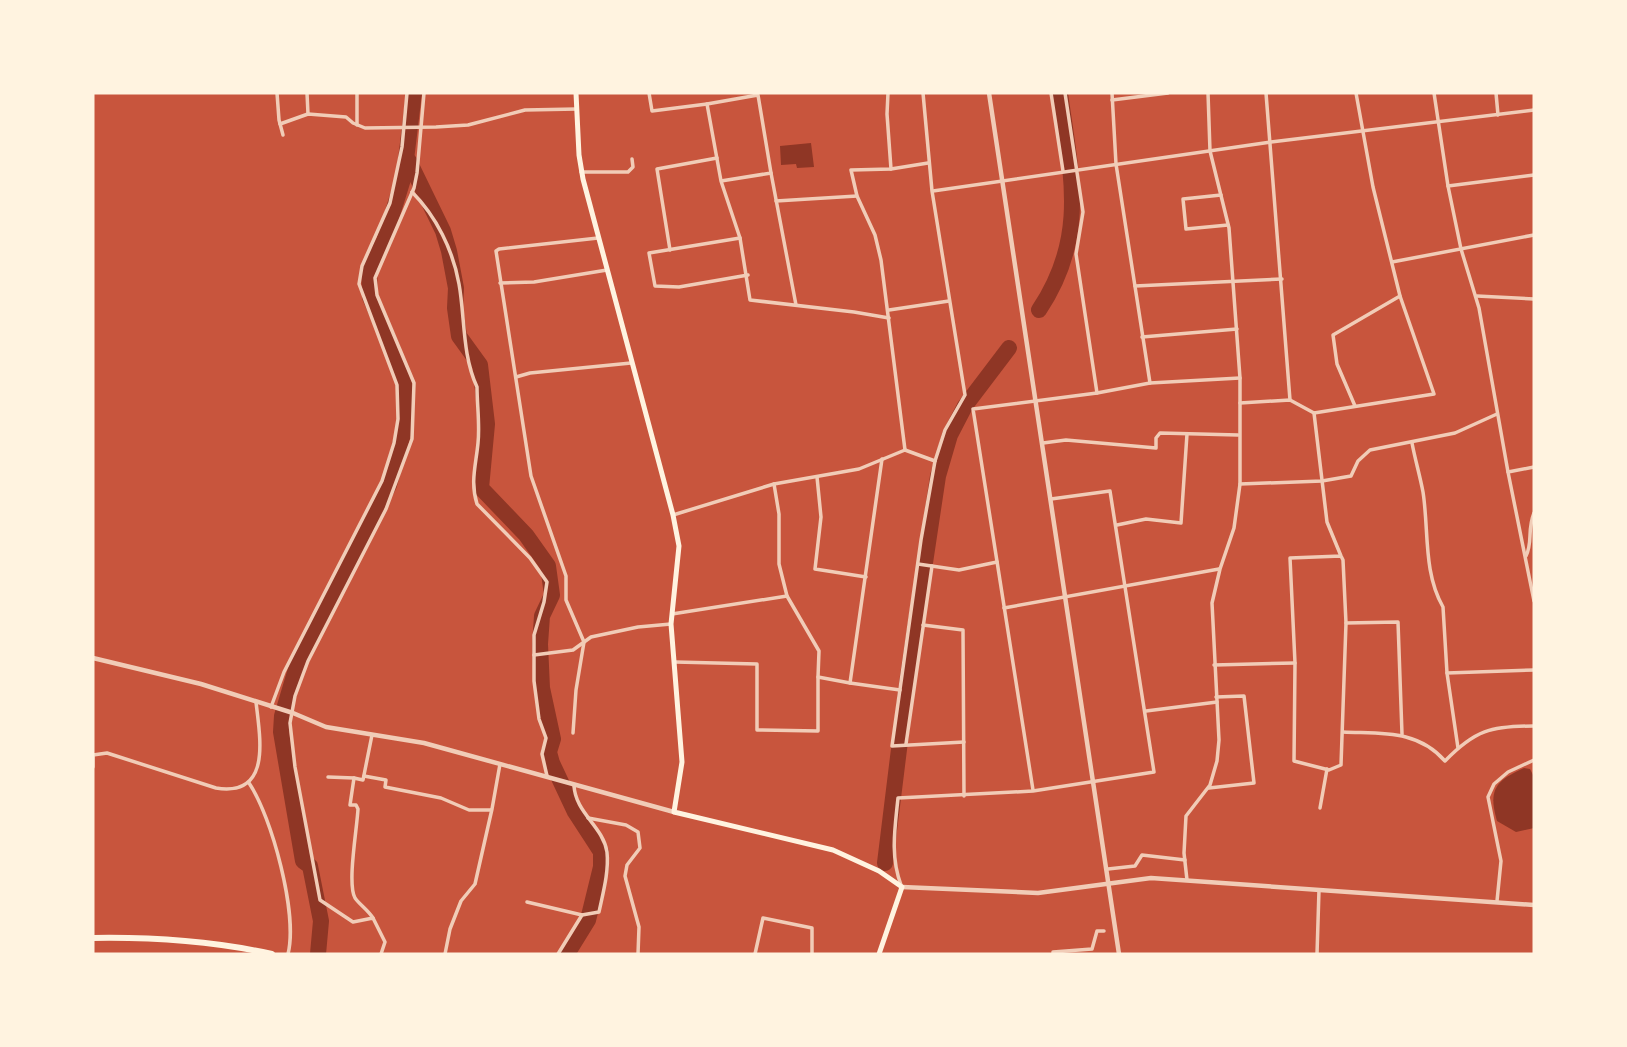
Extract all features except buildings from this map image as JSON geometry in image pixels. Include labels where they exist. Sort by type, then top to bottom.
[{"type":"main road","points":[[576,93],[582,172],[673,514],[679,546],[671,624],[682,762],[674,812],[833,850],[878,871],[902,887],[879,954]]},
{"type":"main road","points":[[93,938],[153,937],[205,942],[272,954]]},
{"type":"street","points":[[277,93],[283,135]]},
{"type":"street","points":[[307,93],[308,114]]},
{"type":"street","points":[[356,93],[356,125]]},
{"type":"street","points":[[273,707],[284,671],[382,481],[394,443],[398,419],[397,385],[359,284],[362,265],[390,203],[402,146],[407,93]]},
{"type":"street","points":[[373,918],[354,922],[320,900],[295,767],[290,723],[295,696],[308,661],[386,509],[412,439],[414,383],[377,295],[375,278],[413,190],[424,93]]},
{"type":"street","points":[[649,93],[652,111],[758,95],[796,305]]},
{"type":"street","points":[[888,93],[891,169]]},
{"type":"street","points":[[923,93],[932,191],[965,395],[945,430],[935,461],[892,746],[964,742]]},
{"type":"street","points":[[989,93],[1119,954]]},
{"type":"street","points":[[1051,93],[1065,171]]},
{"type":"street","points":[[1065,93],[1083,212],[1076,254],[1097,393]]},
{"type":"street","points":[[1112,93],[1115,164],[1150,383]]},
{"type":"street","points":[[1112,100],[1168,93]]},
{"type":"street","points":[[1187,880],[1186,816],[1210,785],[1217,761],[1219,740],[1212,603],[1234,528],[1240,484],[1240,378],[1234,280],[1228,225],[1210,151],[1208,93]]},
{"type":"street","points":[[1266,93],[1290,400]]},
{"type":"street","points":[[1240,403],[1290,400],[1314,413],[1434,394],[1400,296],[1356,93]]},
{"type":"street","points":[[1434,93],[1448,186],[1461,249],[1476,296],[1534,601]]},
{"type":"street","points":[[1496,93],[1498,115]]},
{"type":"street","points":[[707,104],[722,181],[740,238],[750,300],[889,318]]},
{"type":"street","points":[[280,124],[308,114],[346,117],[365,128],[468,125],[525,110],[577,109]]},
{"type":"street","points":[[932,191],[1271,142],[1534,110]]},
{"type":"street","points":[[670,250],[657,169],[717,158]]},
{"type":"street","points":[[582,172],[628,172],[633,167],[632,159]]},
{"type":"street","points":[[905,450],[889,310],[875,235],[857,196],[851,170],[891,169],[929,162]]},
{"type":"street","points":[[722,181],[771,173]]},
{"type":"street","points":[[1448,186],[1534,175]]},
{"type":"street","points":[[413,190],[429,209],[453,258],[459,284],[464,335],[477,387],[478,442],[473,470],[473,492],[477,504],[530,558],[547,582],[534,635],[534,681],[539,719],[546,738],[542,754],[547,776]]},
{"type":"street","points":[[1221,195],[1183,199],[1186,229],[1228,225]]},
{"type":"street","points":[[776,201],[857,196]]},
{"type":"street","points":[[1392,262],[1534,235]]},
{"type":"street","points":[[573,733],[576,690],[584,642],[566,600],[566,576],[531,476],[496,251],[499,248],[598,238]]},
{"type":"street","points":[[740,238],[649,253],[655,286],[679,287],[748,275]]},
{"type":"street","points":[[500,284],[534,282],[607,270]]},
{"type":"street","points":[[1135,286],[1282,279]]},
{"type":"street","points":[[1355,406],[1337,363],[1333,335],[1400,296]]},
{"type":"street","points":[[1476,296],[1534,299]]},
{"type":"street","points":[[889,310],[949,301]]},
{"type":"street","points":[[1142,337],[1237,329]]},
{"type":"street","points":[[516,377],[530,373],[631,363]]},
{"type":"street","points":[[1033,791],[973,409],[1097,393],[1150,383],[1240,378]]},
{"type":"street","points":[[1314,413],[1326,522],[1341,556],[1346,623],[1340,765],[1327,769],[1294,761],[1295,663],[1290,558],[1341,556]]},
{"type":"street","points":[[1240,484],[1322,481],[1352,476],[1358,461],[1370,450],[1455,433],[1498,414]]},
{"type":"street","points":[[1043,443],[1066,440],[1156,448],[1156,438],[1160,433],[1238,435]]},
{"type":"street","points":[[1117,525],[1146,519],[1181,523],[1187,434]]},
{"type":"street","points":[[1412,443],[1423,493],[1430,566],[1443,607],[1447,673],[1458,748]]},
{"type":"street","points":[[673,514],[774,484],[859,469],[905,450],[935,461]]},
{"type":"street","points":[[850,683],[882,459]]},
{"type":"street","points":[[1508,472],[1534,467]]},
{"type":"street","points":[[817,477],[821,517],[815,569],[866,577]]},
{"type":"street","points":[[675,662],[757,664],[757,730],[818,732],[819,651],[787,596],[779,564],[779,514],[774,484]]},
{"type":"street","points":[[1051,499],[1110,491],[1154,772],[1033,791],[898,798],[893,852],[895,870],[902,887],[1038,893],[1151,878],[1534,905]]},
{"type":"street","points":[[1525,558],[1532,548],[1528,527],[1534,513]]},
{"type":"street","points":[[919,564],[959,570],[997,562]]},
{"type":"street","points":[[905,745],[930,566]]},
{"type":"street","points":[[1004,608],[1220,569]]},
{"type":"street","points":[[673,614],[787,596]]},
{"type":"street","points":[[1346,623],[1398,622],[1402,734]]},
{"type":"street","points":[[536,655],[573,650],[591,637],[638,627],[671,624]]},
{"type":"street","points":[[923,625],[963,629],[964,796]]},
{"type":"street","points":[[93,658],[201,684],[292,713],[326,727],[424,743],[674,812]]},
{"type":"street","points":[[1214,665],[1295,663]]},
{"type":"street","points":[[1447,673],[1534,670]]},
{"type":"street","points":[[818,677],[900,690]]},
{"type":"street","points":[[1145,712],[1244,696],[1254,783],[1207,789]]},
{"type":"street","points":[[93,767],[93,755],[107,753],[216,788],[227,790],[249,783],[258,771],[259,728],[256,702]]},
{"type":"street","points":[[1343,732],[1402,734],[1434,748],[1445,761],[1478,733],[1507,726],[1534,726]]},
{"type":"street","points":[[328,777],[363,780],[372,734]]},
{"type":"street","points":[[1497,901],[1501,861],[1488,797],[1494,784],[1508,772],[1534,760]]},
{"type":"street","points":[[445,954],[450,929],[461,901],[475,884],[500,763]]},
{"type":"street","points":[[1320,808],[1327,769]]},
{"type":"street","points":[[364,776],[386,780],[386,787],[441,798],[469,810],[492,810]]},
{"type":"street","points":[[354,778],[350,805],[356,805],[358,810],[350,876],[356,899],[368,910],[384,942],[382,954]]},
{"type":"street","points":[[249,783],[261,802],[274,841],[292,928],[288,954]]},
{"type":"street","points":[[527,902],[583,915],[599,912],[607,850],[575,798],[572,784]]},
{"type":"street","points":[[588,818],[626,825],[638,832],[640,848],[626,865],[625,876],[639,928],[638,954]]},
{"type":"street","points":[[1108,869],[1135,866],[1139,857],[1148,854],[1185,860]]},
{"type":"street","points":[[1317,954],[1319,889]]},
{"type":"street","points":[[558,954],[583,915]]},
{"type":"street","points":[[755,954],[764,918],[812,928],[812,954]]},
{"type":"street","points":[[1053,954],[1092,949],[1097,931],[1104,931]]},
{"type":"shaded area","points":[[811,143],[814,167],[781,165],[780,146]]},
{"type":"shaded area","points":[[1524,768],[1530,769],[1534,777],[1534,828],[1516,832],[1497,821],[1493,801],[1500,782]]},
{"type":"waterway","points":[[318,954],[321,921],[310,866],[303,861],[281,732],[282,716],[299,659],[389,485],[405,427],[407,393],[392,347],[370,297],[369,268],[384,241],[404,176],[414,93]]},
{"type":"waterway","points":[[1039,310],[1054,283],[1070,231],[1071,178],[1060,93]]},
{"type":"waterway","points":[[409,161],[443,231],[449,251],[456,288],[455,308],[459,336],[480,365],[487,424],[481,488],[526,535],[548,566],[552,595],[542,616],[540,644],[542,688],[553,739],[549,752],[575,812],[601,852],[601,867],[588,920],[567,954]]},
{"type":"waterway","points":[[885,863],[908,676],[938,476],[950,435],[965,406],[1009,348]]}]
